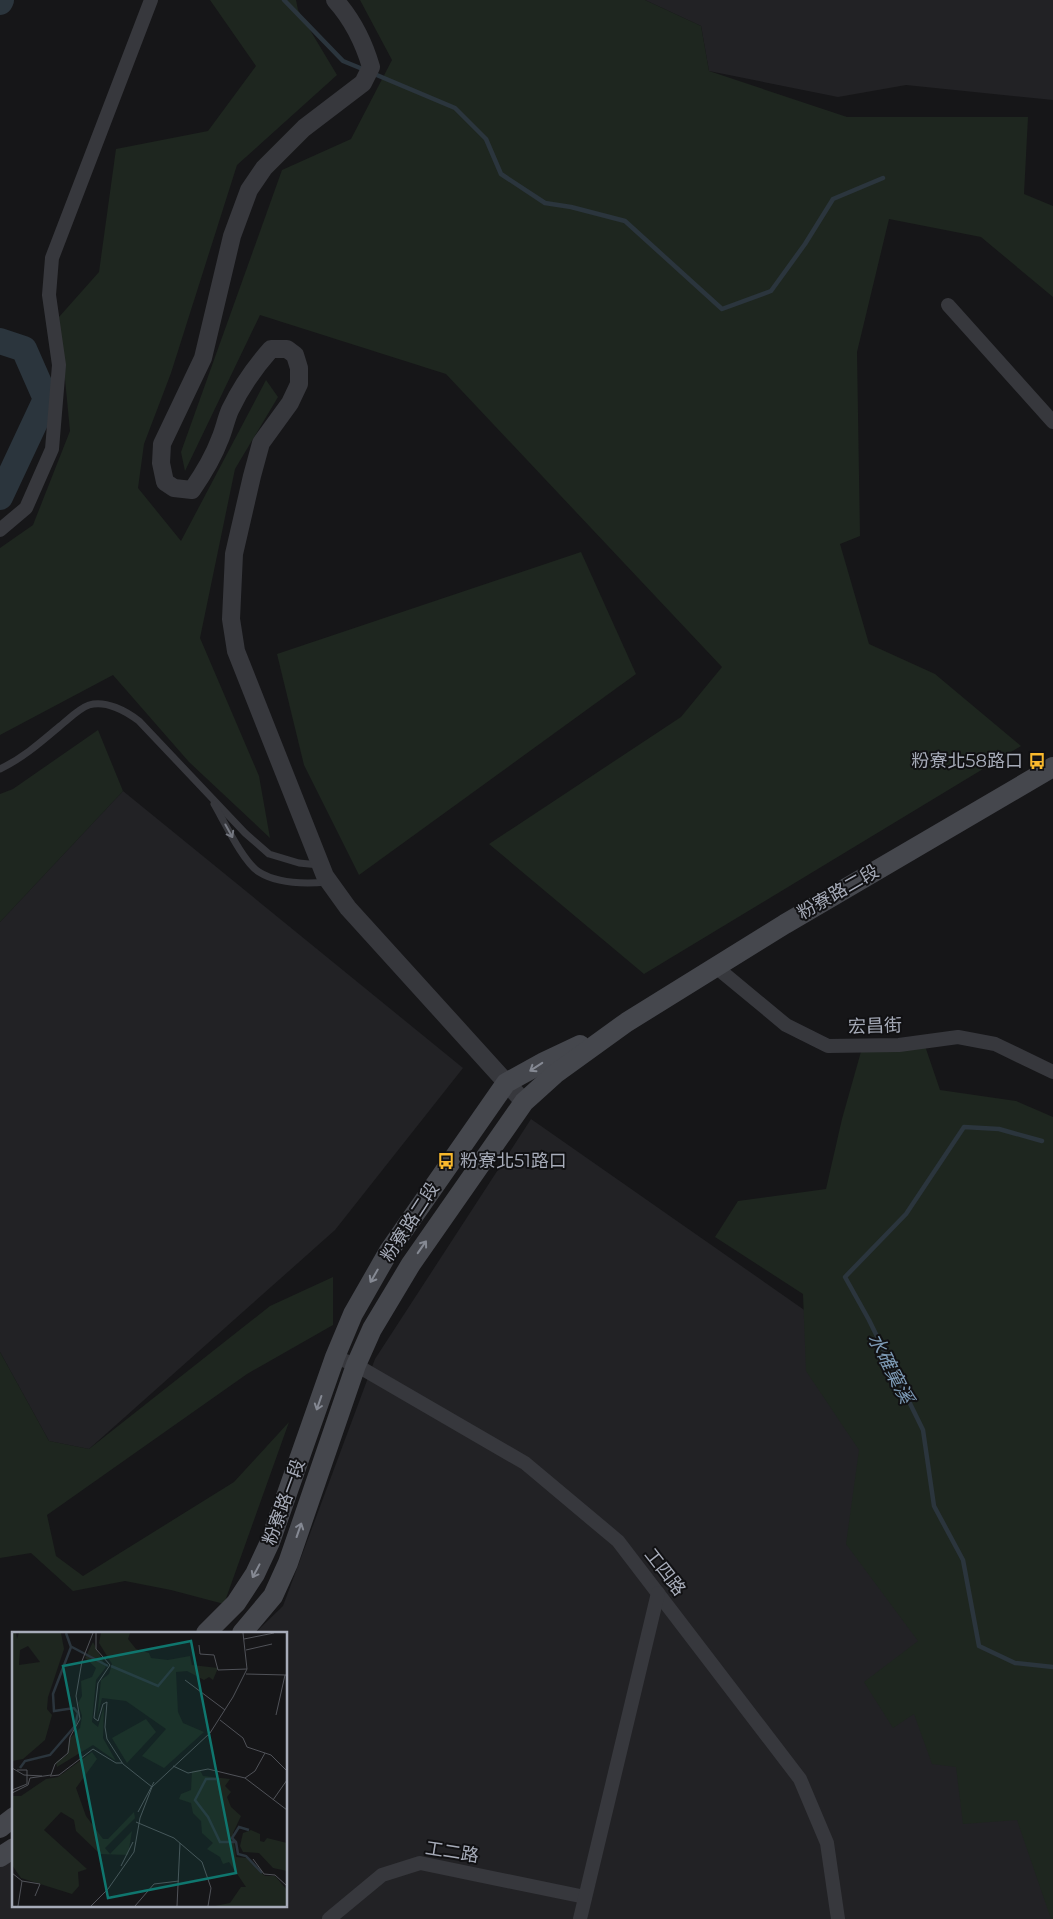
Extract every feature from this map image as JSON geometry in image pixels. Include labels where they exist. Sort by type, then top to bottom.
[{"type":"main road","name":"粉寮路二段","points":[[356,1365],[372,1329],[410,1264],[524,1102],[555,1074],[626,1022],[785,924],[1053,767]]},
{"type":"main road","name":"粉寮路二段","points":[[336,1357],[353,1314],[389,1251],[506,1084],[544,1062],[626,1022]]},
{"type":"main road","name":"粉寮路一段","points":[[207,1632],[236,1603],[255,1574],[270,1542],[336,1357]]},
{"type":"main road","name":"粉寮路一段","points":[[243,1632],[273,1596],[288,1563],[356,1365]]},
{"type":"main road","points":[[0,1828],[12,1819]]},
{"type":"main road","points":[[0,1857],[12,1849]]},
{"type":"street","points":[[0,530],[26,508],[52,449],[59,365],[48,295],[52,258],[151,0]]},
{"type":"street","points":[[335,0],[343,8],[364,45],[367,75],[304,128],[264,168],[249,190],[232,236],[203,358],[162,444],[161,463],[165,482],[174,488],[192,490],[204,474],[220,440],[230,411],[244,383],[256,366],[271,349],[287,349],[295,355],[299,368],[299,384],[290,403],[261,444],[234,554],[231,619],[236,651],[321,865],[330,882],[348,908],[524,1102]]},
{"type":"street","points":[[948,305],[1053,422]]},
{"type":"street","name":"宏昌街","points":[[716,967],[786,1026],[828,1046],[899,1045],[958,1037],[995,1044],[1053,1072]]},
{"type":"street","name":"工四路","points":[[336,1357],[356,1365],[525,1463],[618,1541],[800,1779],[827,1843],[838,1919]]},
{"type":"street","points":[[580,1919],[658,1593]]},
{"type":"street","name":"工二路","points":[[329,1919],[382,1875],[420,1863],[585,1897]]},
{"type":"lane","points":[[0,769],[19,760],[76,712],[89,705],[107,705],[126,712],[139,721],[245,833],[269,854],[299,863],[321,865]]},
{"type":"lane","points":[[204,789],[239,849],[258,871],[278,880],[296,883],[330,882]]},
{"type":"shaded area","points":[[210,0],[296,0],[298,10],[337,75],[237,165],[171,373],[144,444],[138,488],[181,541],[266,380],[278,397],[235,469],[200,638],[259,776],[270,838],[189,762],[113,675],[0,735],[0,548],[33,525],[70,431],[59,317],[99,272],[116,149],[208,131],[256,66]]},
{"type":"shaded area","points":[[360,0],[645,0],[701,26],[709,71],[847,117],[1028,117],[1024,194],[1053,206],[1053,297],[981,237],[889,219],[857,352],[860,536],[840,544],[869,644],[935,674],[1021,746],[644,974],[489,844],[681,717],[722,667],[446,374],[260,315],[185,471],[181,452],[282,170],[351,139],[392,60]]},
{"type":"shaded area","points":[[645,0],[1053,0],[1053,100],[906,85],[838,97],[709,71],[701,26]]},
{"type":"shaded area","points":[[581,552],[636,674],[359,875],[304,765],[277,654]]},
{"type":"shaded area","points":[[98,730],[123,791],[0,922],[0,794],[13,789]]},
{"type":"shaded area","points":[[123,791],[463,1068],[335,1230],[89,1449],[49,1441],[0,1352],[0,922]]},
{"type":"shaded area","points":[[864,1041],[924,1043],[940,1090],[1016,1101],[1053,1117],[1053,1919],[1051,1919],[1017,1820],[963,1824],[956,1767],[932,1764],[914,1714],[893,1728],[864,1682],[918,1641],[846,1544],[859,1450],[806,1371],[803,1294],[715,1237],[738,1201],[826,1189],[842,1119]]},
{"type":"shaded area","points":[[531,1119],[853,1344],[1053,1919],[0,1919],[0,1865],[12,1856],[12,1906],[288,1906],[288,1632],[256,1632],[283,1606],[375,1359]]},
{"type":"shaded area","points":[[333,1277],[333,1325],[247,1374],[47,1515],[56,1556],[83,1576],[234,1482],[289,1422],[224,1604],[171,1590],[125,1581],[73,1591],[31,1553],[0,1558],[0,1352],[49,1441],[89,1449],[270,1306]]},
{"type":"waterway","points":[[284,0],[343,61],[365,70]]},
{"type":"waterway","points":[[372,73],[455,108],[486,139],[501,174],[545,203],[571,207],[625,221],[722,309],[771,291],[805,244],[833,199],[883,178]]},
{"type":"waterway","points":[[0,341],[24,349],[46,399],[0,497]]},
{"type":"waterway","name":"水確窠溪","points":[[1042,1141],[999,1129],[964,1127],[906,1214],[845,1277],[869,1320],[923,1430],[934,1506],[963,1560],[979,1646],[1015,1663],[1053,1667]]},
{"type":"place","name":"粉寮北58路口","points":[[1037,761]]},
{"type":"place","name":"粉寮北51路口","points":[[446,1161]]}]
